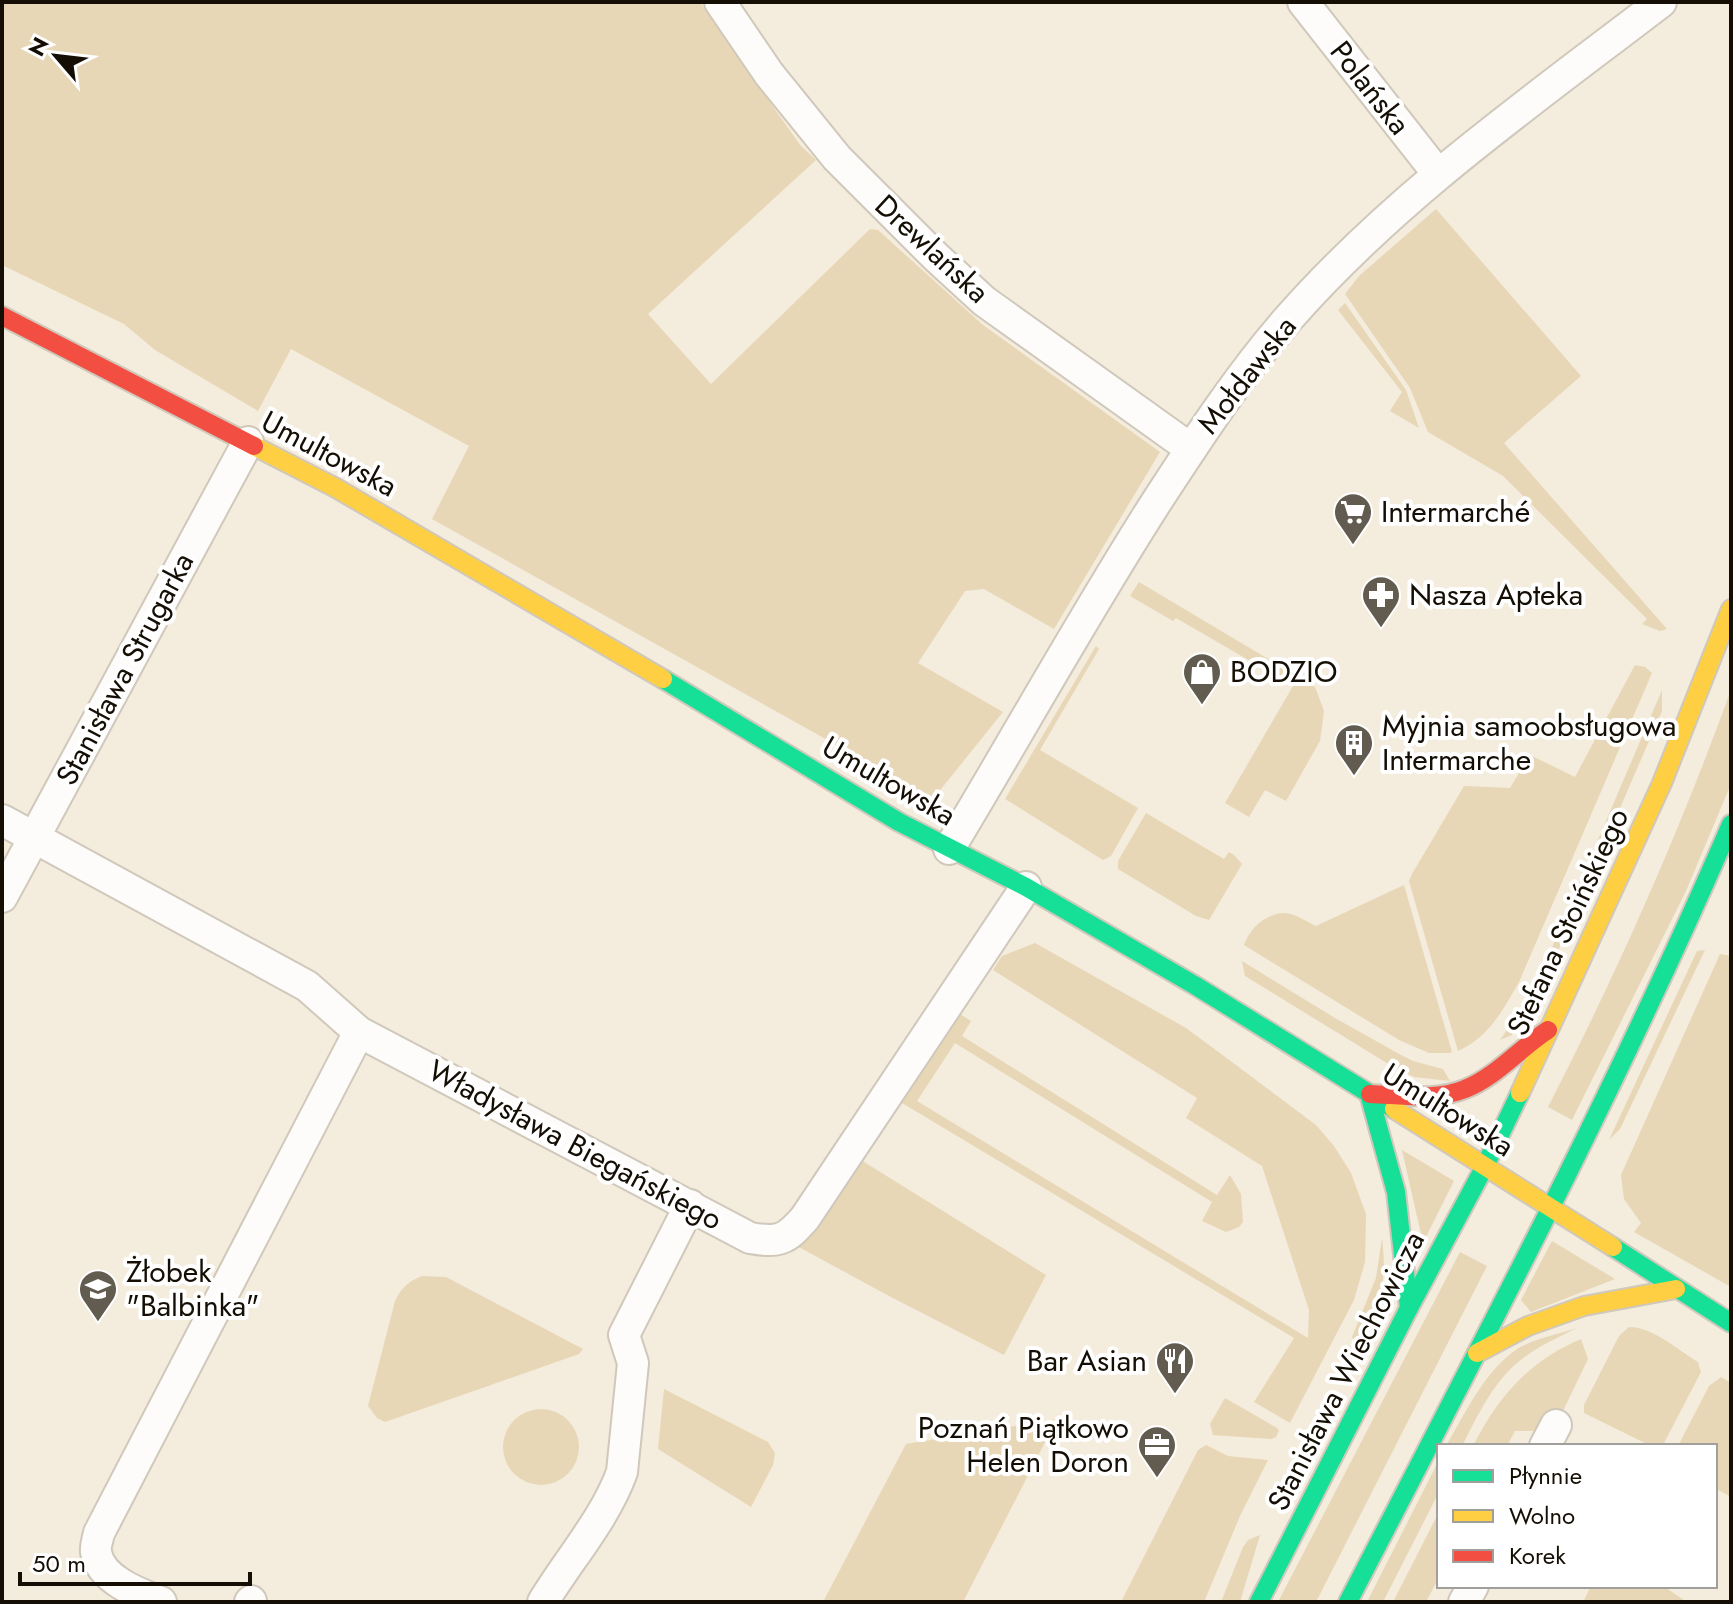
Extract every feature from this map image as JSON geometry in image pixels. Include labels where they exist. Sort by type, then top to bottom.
[{"type":"street","name":"Drewlańska","points":[[720,2],[769,74],[837,158],[936,257],[984,301],[1191,449]]},
{"type":"street","name":"Polańska","points":[[1303,2],[1438,174]]},
{"type":"street","name":"Mołdawska","points":[[949,849],[1126,550],[1191,449],[1243,375],[1288,319],[1345,259],[1438,174],[1661,2]]},
{"type":"street","name":"Umultowska","points":[[2,316],[336,488],[899,822],[1026,887],[1196,986],[1731,1323]]},
{"type":"street","name":"Stanisława Strugarka","points":[[2,897],[248,442]]},
{"type":"street","name":"Stefana Stoińskiego","points":[[1485,1166],[1552,1027],[1662,783],[1731,609]]},
{"type":"street","name":"Władysława Biegańskiego","points":[[2,820],[307,986],[359,1032],[750,1238],[770,1241],[789,1236],[813,1206],[1026,887]]},
{"type":"street","points":[[1348,1602],[1551,1207],[1686,930],[1731,824]]},
{"type":"street","points":[[1409,1308],[1396,1192],[1369,1094],[1444,1094],[1467,1088],[1552,1027]]},
{"type":"street","points":[[161,1602],[119,1582],[105,1570],[96,1553],[99,1533],[359,1032]]},
{"type":"street","name":"Stanisława Wiechowicza","points":[[1259,1602],[1485,1166]]},
{"type":"street","points":[[543,1602],[617,1487],[625,1450],[633,1363],[624,1335],[690,1205]]},
{"type":"street","points":[[1477,1353],[1535,1322],[1584,1306],[1676,1289]]},
{"type":"shaded area","points":[[2,2],[700,2],[800,145],[816,160],[648,314],[711,384],[870,229],[878,230],[983,325],[1160,452],[1054,629],[984,589],[965,591],[918,663],[1003,712],[933,799],[432,519],[469,446],[291,349],[258,411],[155,350],[124,324],[2,265]]},
{"type":"shaded area","points":[[1436,209],[1581,376],[1504,443],[1667,629],[1660,631],[1642,624],[1647,619],[1503,476],[1428,432],[1410,388],[1345,294],[1359,276]]},
{"type":"shaded area","points":[[1345,303],[1406,390],[1419,428],[1390,411],[1402,392],[1338,310]]},
{"type":"shaded area","points":[[1139,582],[1315,687],[1324,711],[1320,741],[1286,801],[1265,790],[1249,817],[1225,803],[1293,686],[1176,618],[1173,621],[1130,596]]},
{"type":"shaded area","points":[[1096,646],[1099,649],[1040,750],[1138,808],[1111,856],[1103,860],[1005,799]]},
{"type":"shaded area","points":[[1635,665],[1645,667],[1652,673],[1519,982],[1487,1030],[1458,1051],[1409,881],[1412,874],[1464,786],[1510,788],[1532,756],[1575,777]]},
{"type":"shaded area","points":[[1662,690],[1662,711],[1556,956],[1512,1035],[1500,1040],[1520,1012],[1550,952]]},
{"type":"shaded area","points":[[1731,690],[1731,784],[1686,891],[1572,1120],[1548,1107],[1646,902]]},
{"type":"shaded area","points":[[1146,813],[1224,859],[1229,852],[1242,864],[1209,920],[1196,916],[1118,869],[1118,861]]},
{"type":"shaded area","points":[[1404,885],[1452,1052],[1449,1053],[1429,1053],[1399,1040],[1244,945],[1254,928],[1271,916],[1289,913],[1316,926]]},
{"type":"shaded area","points":[[1035,943],[1186,1028],[1316,1125],[1351,1173],[1366,1214],[1365,1262],[1354,1300],[1290,1423],[1254,1402],[1294,1338],[902,1103],[960,1014],[971,1021],[962,1036],[1217,1195],[1230,1175],[1241,1194],[1243,1222],[1226,1232],[1202,1221],[1212,1202],[955,1043],[917,1101],[1308,1338],[1309,1310],[1262,1166],[1186,1118],[1197,1098],[993,970],[1002,956]]},
{"type":"shaded area","points":[[1705,950],[1620,1129],[1609,1140],[1697,951]]},
{"type":"shaded area","points":[[1720,954],[1731,956],[1731,1287],[1634,1232],[1641,1223],[1624,1199],[1621,1175]]},
{"type":"shaded area","points":[[1242,961],[1401,1055],[1443,1069],[1450,1081],[1414,1077],[1390,1065],[1245,976]]},
{"type":"shaded area","points":[[1402,1150],[1454,1181],[1423,1243]]},
{"type":"shaded area","points":[[856,1157],[1046,1275],[1004,1355],[797,1246]]},
{"type":"shaded area","points":[[1382,1238],[1383,1283],[1371,1319],[1357,1347],[1352,1337],[1376,1278]]},
{"type":"shaded area","points":[[1552,1241],[1615,1279],[1531,1312],[1521,1300]]},
{"type":"shaded area","points":[[1460,1252],[1487,1266],[1316,1602],[1278,1602]]},
{"type":"shaded area","points":[[422,1276],[446,1277],[583,1349],[579,1354],[385,1422],[377,1418],[368,1406],[395,1301],[406,1286]]},
{"type":"shaded area","points":[[1629,1327],[1638,1328],[1656,1335],[1698,1362],[1701,1372],[1664,1443],[1647,1444],[1584,1413],[1584,1405],[1619,1336]]},
{"type":"shaded area","points":[[1577,1328],[1535,1350],[1512,1367],[1488,1399],[1463,1444],[1447,1444],[1495,1369],[1517,1349]]},
{"type":"shaded area","points":[[1581,1339],[1588,1359],[1562,1413],[1541,1431],[1515,1431],[1508,1444],[1474,1444],[1504,1396],[1531,1370]]},
{"type":"shaded area","points":[[1721,1377],[1731,1383],[1731,1497],[1717,1489],[1717,1444],[1679,1444],[1709,1386]]},
{"type":"shaded area","points":[[664,1389],[768,1442],[775,1453],[773,1465],[751,1507],[658,1449]]},
{"type":"shaded area","points":[[1225,1398],[1277,1428],[1276,1437],[1213,1435],[1210,1424]]},
{"type":"shaded area","points":[[534,1409],[548,1409],[562,1415],[573,1426],[579,1447],[576,1462],[568,1474],[548,1485],[534,1485],[520,1479],[509,1468],[503,1454],[503,1440],[509,1426],[520,1415]]},
{"type":"shaded area","points":[[1057,1419],[963,1602],[823,1602],[906,1444]]},
{"type":"shaded area","points":[[1206,1445],[1228,1456],[1268,1460],[1240,1516],[1204,1602],[1121,1602],[1198,1450]]},
{"type":"shaded area","points":[[1437,1464],[1437,1496],[1383,1602],[1367,1602]]},
{"type":"shaded area","points":[[1437,1516],[1437,1581],[1426,1602],[1393,1602]]},
{"type":"shaded area","points":[[1260,1535],[1240,1602],[1221,1602],[1243,1547],[1248,1540]]},
{"type":"shaded area","points":[[1590,1588],[1666,1588],[1687,1602],[1583,1602]]},
{"type":"traffic: fast","points":[[663,679],[899,822],[1026,887],[1196,986],[1394,1109]]},
{"type":"traffic: fast","points":[[1348,1602],[1594,1119],[1731,824]]},
{"type":"traffic: fast","points":[[1259,1602],[1520,1093]]},
{"type":"traffic: fast","points":[[1369,1094],[1396,1192],[1409,1308]]},
{"type":"traffic: fast","points":[[1613,1247],[1731,1323]]},
{"type":"traffic: slow","points":[[254,446],[336,488],[663,679]]},
{"type":"traffic: slow","points":[[1520,1093],[1662,783],[1731,609]]},
{"type":"traffic: slow","points":[[1394,1109],[1613,1247]]},
{"type":"traffic: slow","points":[[1477,1353],[1528,1326],[1584,1306],[1676,1289]]},
{"type":"traffic: jam","points":[[2,316],[254,446]]},
{"type":"traffic: jam","points":[[1370,1094],[1430,1096],[1454,1093],[1498,1070],[1548,1030]]},
{"type":"place","name":"Intermarché","points":[[1353,546]]},
{"type":"place","name":"Nasza Apteka","points":[[1381,629]]},
{"type":"place","name":"BODZIO","points":[[1202,706]]},
{"type":"place","name":"Myjnia samoobsługowa Intermarche","points":[[1354,777]]},
{"type":"place","name":"Żłobek \"Balbinka\"","points":[[98,1323]]},
{"type":"place","name":"Bar Asian","points":[[1175,1395]]},
{"type":"place","name":"Poznań Piątkowo Helen Doron","points":[[1157,1479]]}]
